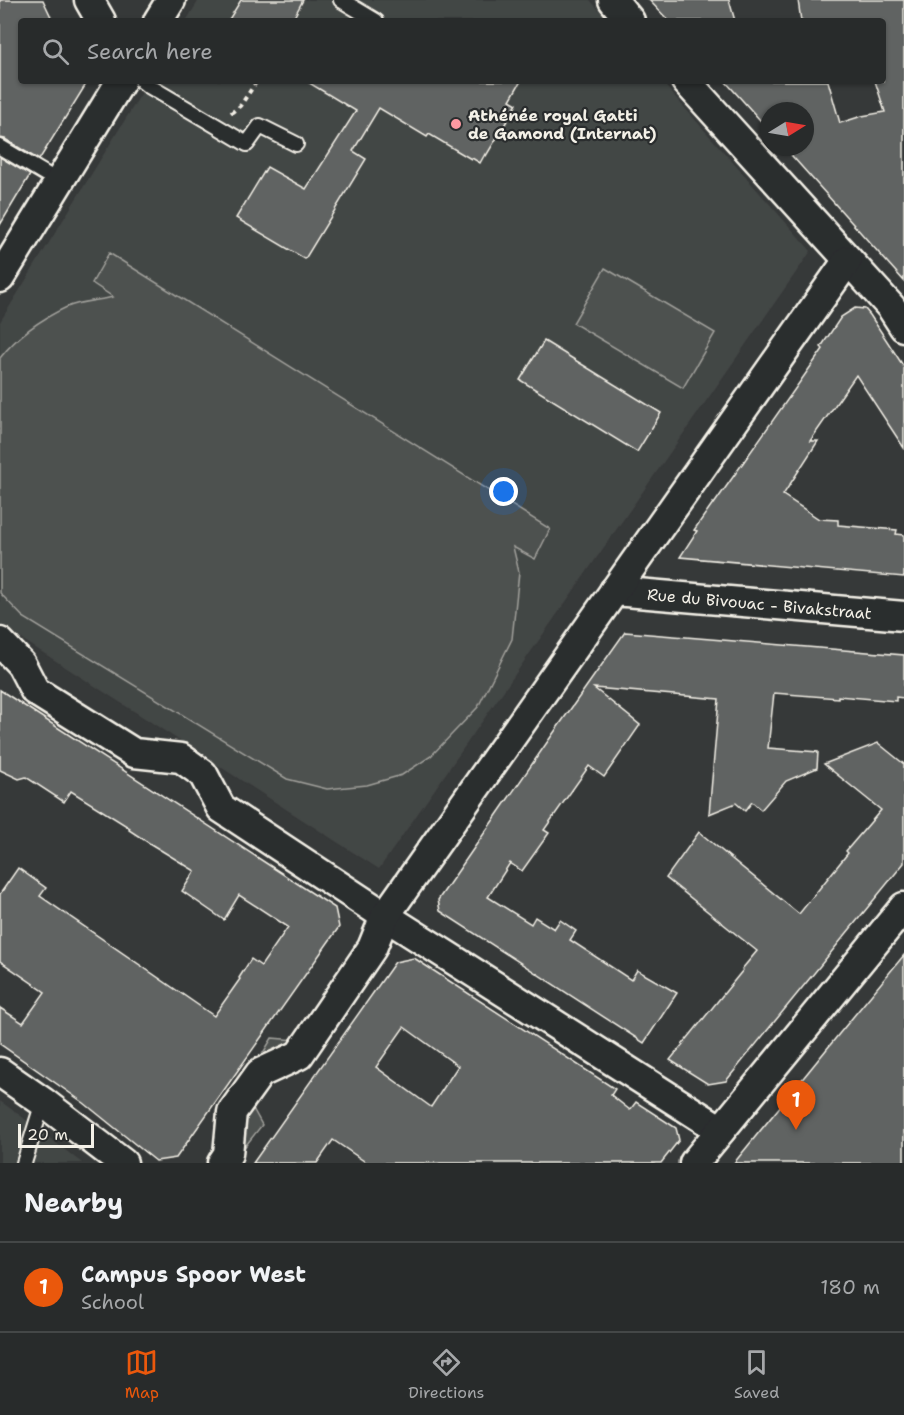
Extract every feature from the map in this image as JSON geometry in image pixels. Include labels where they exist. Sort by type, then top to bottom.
[{"type":"street","points":[[89,0],[99,18]]},
{"type":"street","points":[[161,18],[171,0]]},
{"type":"street","points":[[613,0],[628,18]]},
{"type":"street","points":[[0,278],[119,84]]},
{"type":"street","points":[[689,84],[891,307],[904,327]]},
{"type":"street","points":[[222,1163],[228,1154],[232,1112],[260,1072],[299,1055],[372,948],[385,916],[848,260]]},
{"type":"street","name":"Rue du Bivouac - Bivakstraat","points":[[614,591],[904,616]]},
{"type":"street","points":[[0,642],[21,664],[35,691],[134,753],[181,758],[203,774],[221,808],[385,916],[721,1130]]},
{"type":"street","points":[[694,1163],[904,908]]},
{"type":"street","points":[[0,1072],[123,1163]]},
{"type":"lane","points":[[341,0],[371,18]]},
{"type":"lane","points":[[146,84],[247,144],[260,126],[296,144]]},
{"type":"lane","points":[[0,147],[59,182]]},
{"type":"lane","points":[[24,1163],[43,1102]]},
{"type":"path","points":[[229,114],[240,106],[255,84]]},
{"type":"shaded area","points":[[199,0],[590,0],[606,18],[188,18]]},
{"type":"shaded area","points":[[147,84],[664,84],[811,251],[379,869],[0,625],[0,322]]},
{"type":"shaded area","points":[[109,253],[550,529],[535,559],[513,547],[519,572],[512,639],[478,707],[431,756],[402,775],[367,785],[327,789],[287,779],[23,617],[0,593],[0,358],[22,335],[57,312],[78,303],[113,297],[92,283]]},
{"type":"shaded area","points":[[605,268],[715,333],[683,388],[573,323]]},
{"type":"shaded area","points":[[272,1038],[296,1040],[260,1058]]},
{"type":"shaded area","points":[[0,1101],[21,1116],[82,1163],[0,1163]]},
{"type":"shaded area","points":[[251,1105],[262,1125],[239,1154],[243,1117]]},
{"type":"building","points":[[0,0],[43,0],[52,18],[18,18],[18,84],[86,84],[39,160],[0,138]]},
{"type":"building","points":[[241,0],[303,0],[294,18],[230,18]]},
{"type":"building","points":[[649,0],[729,0],[734,18],[666,18]]},
{"type":"building","points":[[798,0],[904,0],[904,281],[792,156],[814,156],[814,102],[760,102],[760,120],[728,84],[829,84],[840,123],[885,112],[876,84],[886,84],[886,18],[801,18]]},
{"type":"building","points":[[311,84],[519,84],[510,100],[517,104],[480,163],[429,134],[427,137],[379,108],[353,151],[366,159],[305,259],[236,218],[267,167],[306,189],[356,111]]},
{"type":"building","points":[[0,157],[30,175],[0,225]]},
{"type":"building","points":[[855,308],[865,309],[870,315],[904,367],[904,448],[856,375],[810,441],[818,441],[783,495],[819,519],[838,520],[838,525],[897,530],[896,534],[904,535],[904,577],[680,557],[697,531],[694,530],[823,349],[821,347],[841,317]]},
{"type":"building","points":[[544,341],[661,413],[637,452],[520,380]]},
{"type":"building","points":[[625,632],[904,655],[904,698],[896,697],[896,701],[774,693],[768,748],[818,752],[817,768],[786,781],[761,810],[752,802],[745,811],[736,803],[709,814],[719,699],[594,688],[640,725],[604,777],[589,766],[544,830],[549,833],[522,871],[510,863],[488,897],[531,924],[535,917],[554,929],[560,920],[576,931],[570,940],[631,980],[637,970],[677,993],[644,1043],[440,911],[438,900]]},
{"type":"building","points":[[0,690],[335,908],[339,927],[176,1158],[156,1161],[84,1103],[0,1044],[0,1008],[23,1023],[45,992],[0,961],[0,894],[18,868],[46,888],[40,896],[214,1016],[251,959],[261,966],[288,927],[239,895],[224,920],[182,891],[195,871],[71,791],[64,802],[26,777],[19,779],[0,770]]},
{"type":"building","points":[[878,743],[904,764],[904,863],[726,1081],[708,1084],[670,1060],[757,951],[666,878],[699,832],[799,914],[848,853],[846,851],[881,810],[824,764]]},
{"type":"building","points":[[904,955],[904,1163],[734,1163],[839,1034]]},
{"type":"building","points":[[414,958],[615,1089],[611,1095],[630,1110],[636,1102],[676,1128],[679,1140],[661,1163],[367,1163],[333,1140],[317,1163],[253,1163],[395,962]],"holes":[[[404,1027],[458,1066],[431,1107],[376,1067]]]},
{"type":"place","name":"Athénée royal Gatti de Gamond (Internat)","points":[[456,124]]},
{"type":"place","name":"Campus Spoor West","points":[[796,1130]]}]
